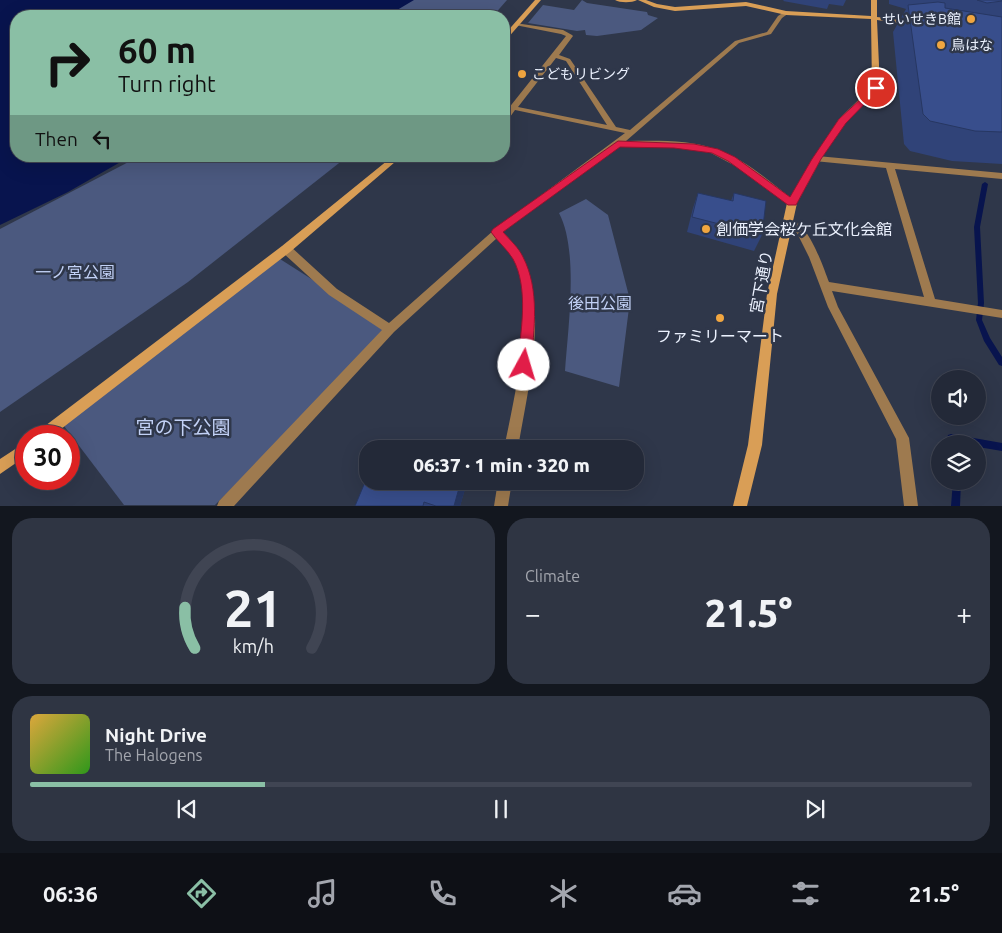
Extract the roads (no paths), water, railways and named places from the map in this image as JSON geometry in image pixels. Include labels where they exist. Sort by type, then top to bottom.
[{"type":"street","points":[[510,32],[538,0]]},
{"type":"street","points":[[618,0],[634,0]]},
{"type":"street","points":[[640,0],[656,6],[675,9],[746,4],[786,13],[875,17],[917,24]]},
{"type":"street","name":"宮下通り","points":[[740,506],[755,446],[772,294],[792,203],[816,159],[842,121],[876,88],[874,0]]},
{"type":"street","points":[[224,506],[276,448],[390,329],[497,232],[618,144],[737,42],[768,33],[780,17],[786,13]]},
{"type":"street","points":[[510,112],[556,56],[570,34],[517,24]]},
{"type":"street","points":[[556,56],[568,60],[614,129]]},
{"type":"street","points":[[514,108],[630,132]]},
{"type":"street","points":[[618,144],[680,145],[715,151],[731,159],[792,203]]},
{"type":"street","points":[[816,159],[1002,176]]},
{"type":"street","points":[[56,425],[286,249],[391,162]]},
{"type":"street","points":[[890,166],[930,303]]},
{"type":"street","points":[[788,220],[801,231],[826,286],[832,307],[902,438],[911,506]]},
{"type":"street","points":[[497,232],[518,257],[524,274],[529,311],[524,365],[512,440]]},
{"type":"street","points":[[286,249],[333,292],[390,329]]},
{"type":"street","points":[[826,286],[997,313]]},
{"type":"street","points":[[0,468],[15,456]]},
{"type":"street","points":[[502,506],[504,490]]},
{"type":"waterway","points":[[985,184],[977,227],[981,303],[979,320],[987,339],[1002,363]]},
{"type":"waterway","points":[[986,444],[1002,447]]},
{"type":"waterway","points":[[955,506],[956,490]]},
{"type":"place","name":"せいせきB館","points":[[971,19]]},
{"type":"place","name":"鳥はな","points":[[941,45]]},
{"type":"place","name":"こどもリビング","points":[[522,74]]},
{"type":"place","name":"創価学会桜ケ丘文化会館","points":[[706,229]]},
{"type":"place","name":"ファミリーマート","points":[[720,318]]},
{"type":"park label","name":"一ノ宮公園","points":[[75,272]]},
{"type":"park label","name":"後田公園","points":[[600,303]]},
{"type":"park label","name":"宮の下公園","points":[[183,427]]}]
